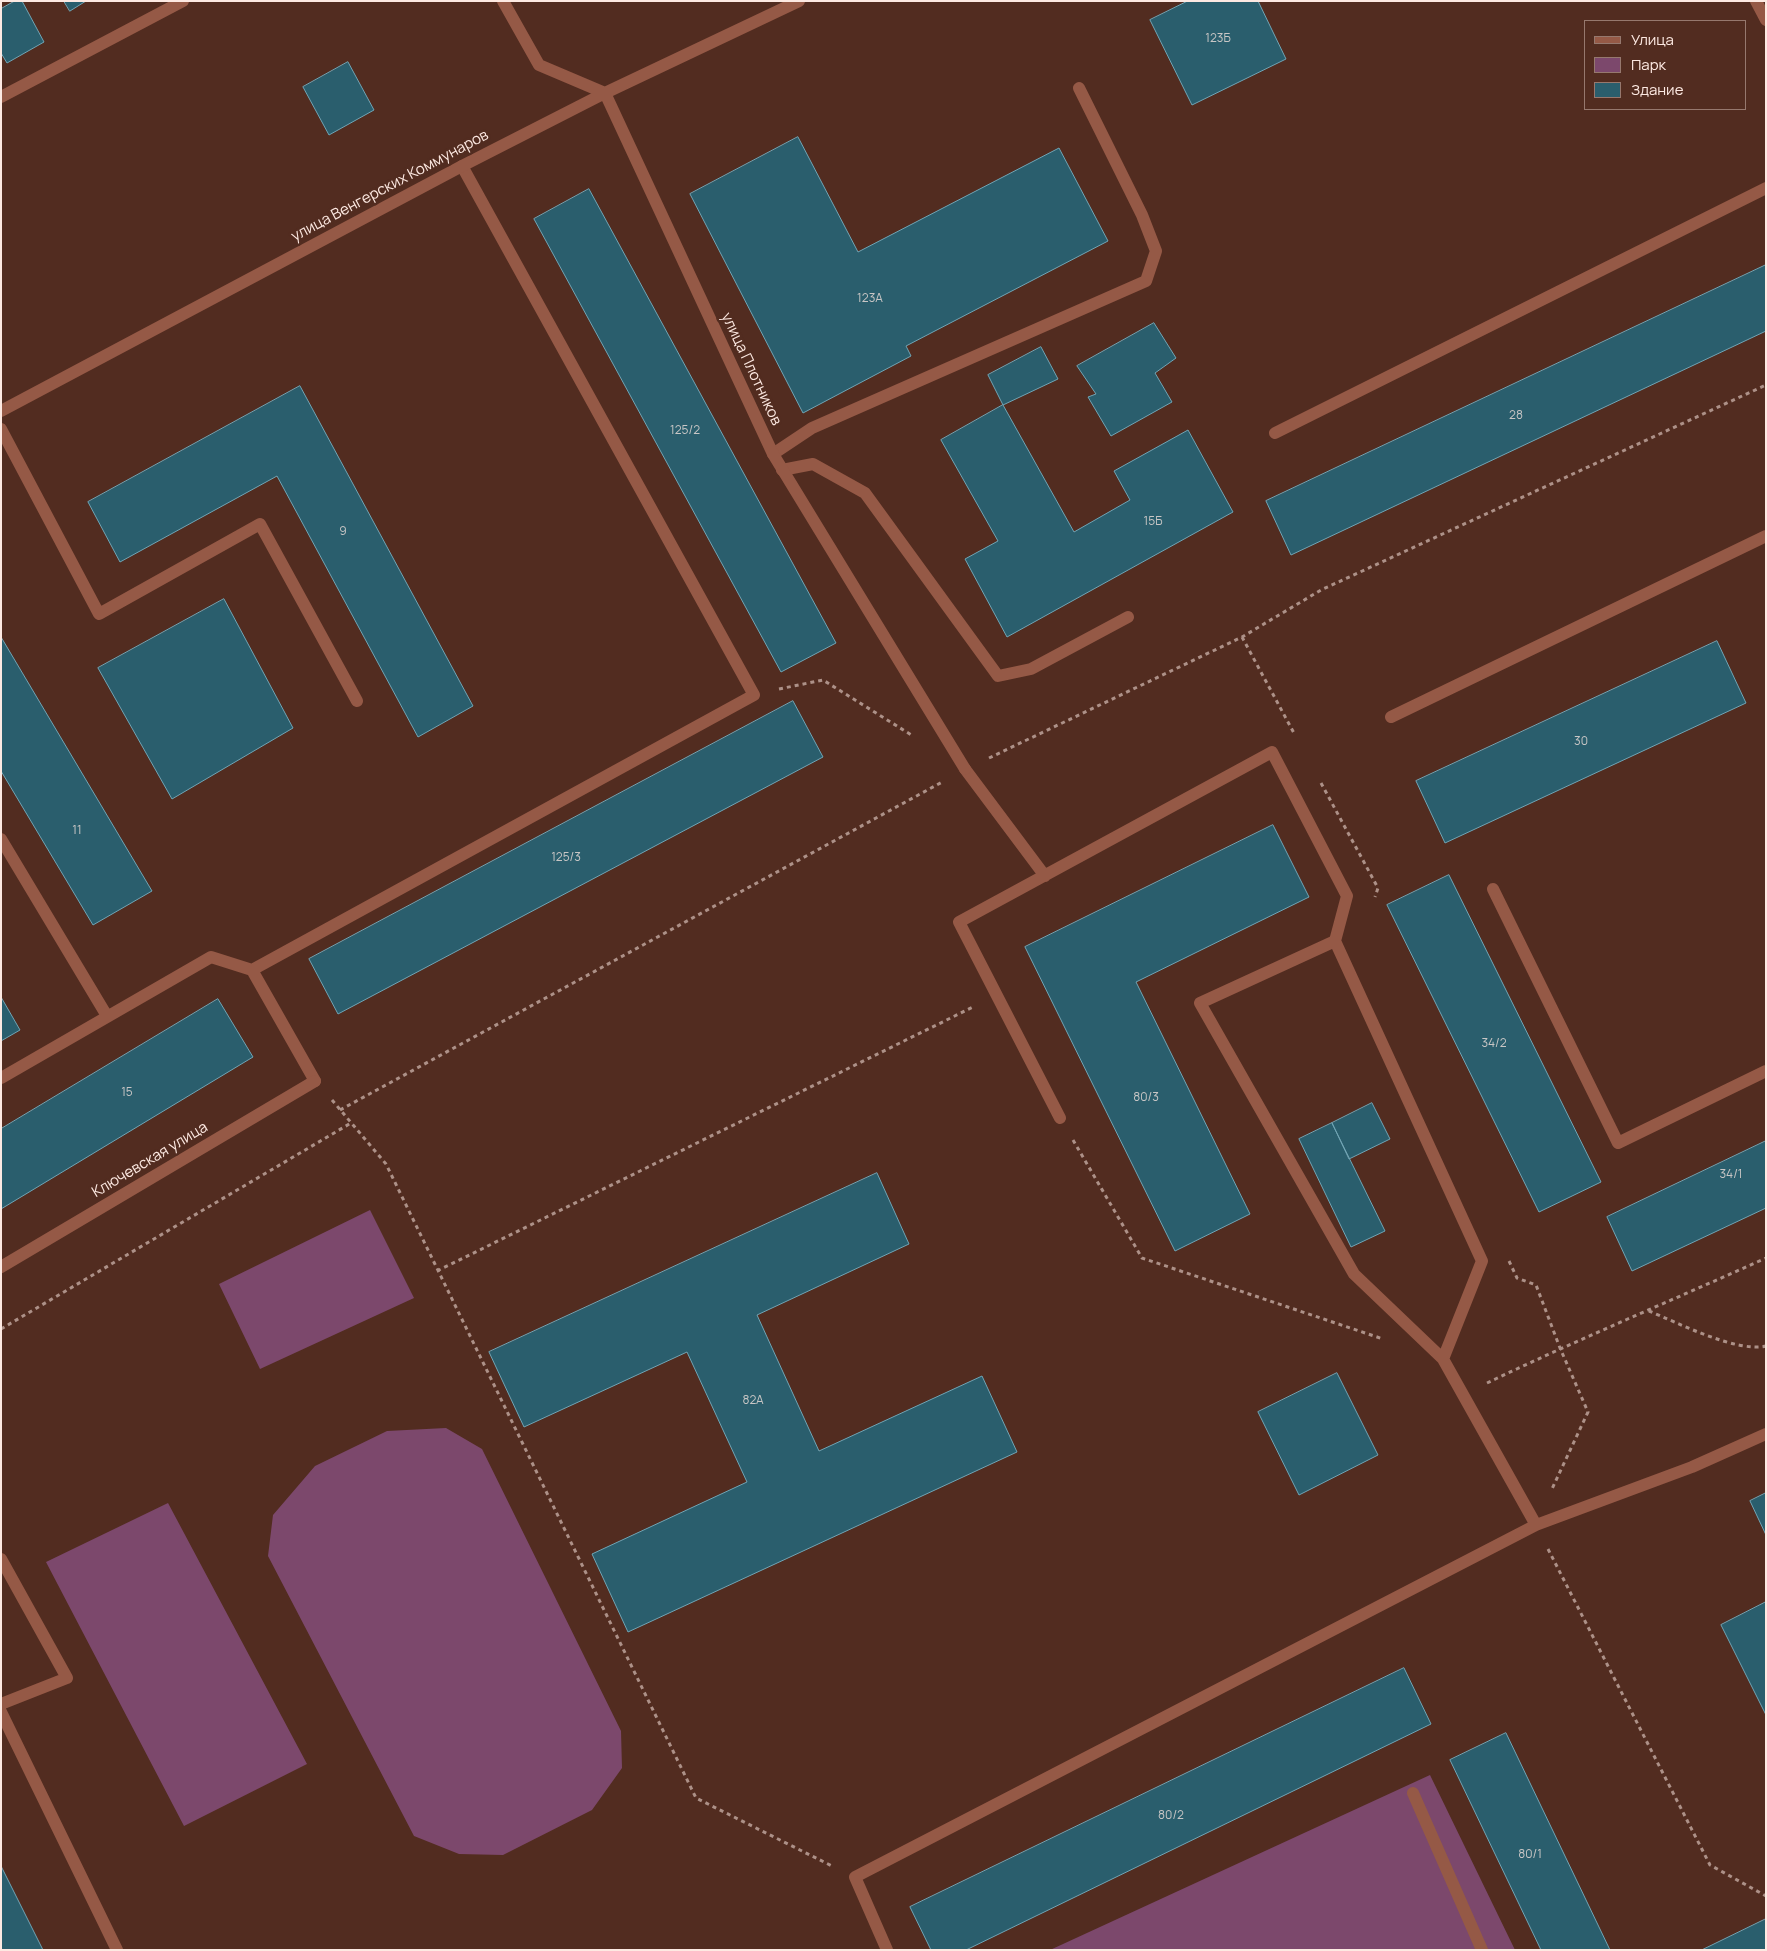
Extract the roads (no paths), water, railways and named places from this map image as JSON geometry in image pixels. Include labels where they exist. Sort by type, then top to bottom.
[{"type":"street","points":[[1,97],[184,1]]},
{"type":"street","points":[[503,1],[539,65],[605,93]]},
{"type":"street","name":"улица Венгерских Коммунаров","points":[[1,411],[462,166],[605,93],[799,1]]},
{"type":"street","points":[[1756,1],[1766,20]]},
{"type":"street","points":[[773,454],[812,428],[1146,281],[1156,251],[1142,215],[1079,88]]},
{"type":"street","name":"улица Плотников","points":[[605,93],[773,454],[965,769],[1045,876]]},
{"type":"street","points":[[1,1078],[211,957],[252,970],[754,695],[462,166]]},
{"type":"street","points":[[1275,432],[1766,188]]},
{"type":"street","points":[[1,428],[99,614],[260,524],[357,701]]},
{"type":"street","points":[[782,470],[812,464],[865,493],[998,676],[1031,669],[1128,617]]},
{"type":"street","points":[[1391,717],[1766,536]]},
{"type":"street","points":[[1060,1118],[960,922],[1272,752],[1347,896],[1334,941],[1482,1261],[1443,1360]]},
{"type":"street","points":[[1,839],[107,1016]]},
{"type":"street","points":[[1493,889],[1618,1143],[1766,1071]]},
{"type":"street","points":[[1334,941],[1200,1003],[1354,1274],[1443,1360],[1536,1525]]},
{"type":"street","name":"Ключевская улица","points":[[1,1267],[316,1081],[252,970]]},
{"type":"street","points":[[887,1950],[856,1877],[1536,1525],[1692,1467],[1766,1434]]},
{"type":"street","points":[[1,1559],[68,1678],[1,1704]]},
{"type":"street","points":[[1,1712],[118,1950]]},
{"type":"street","points":[[1413,1793],[1482,1950]]}]
